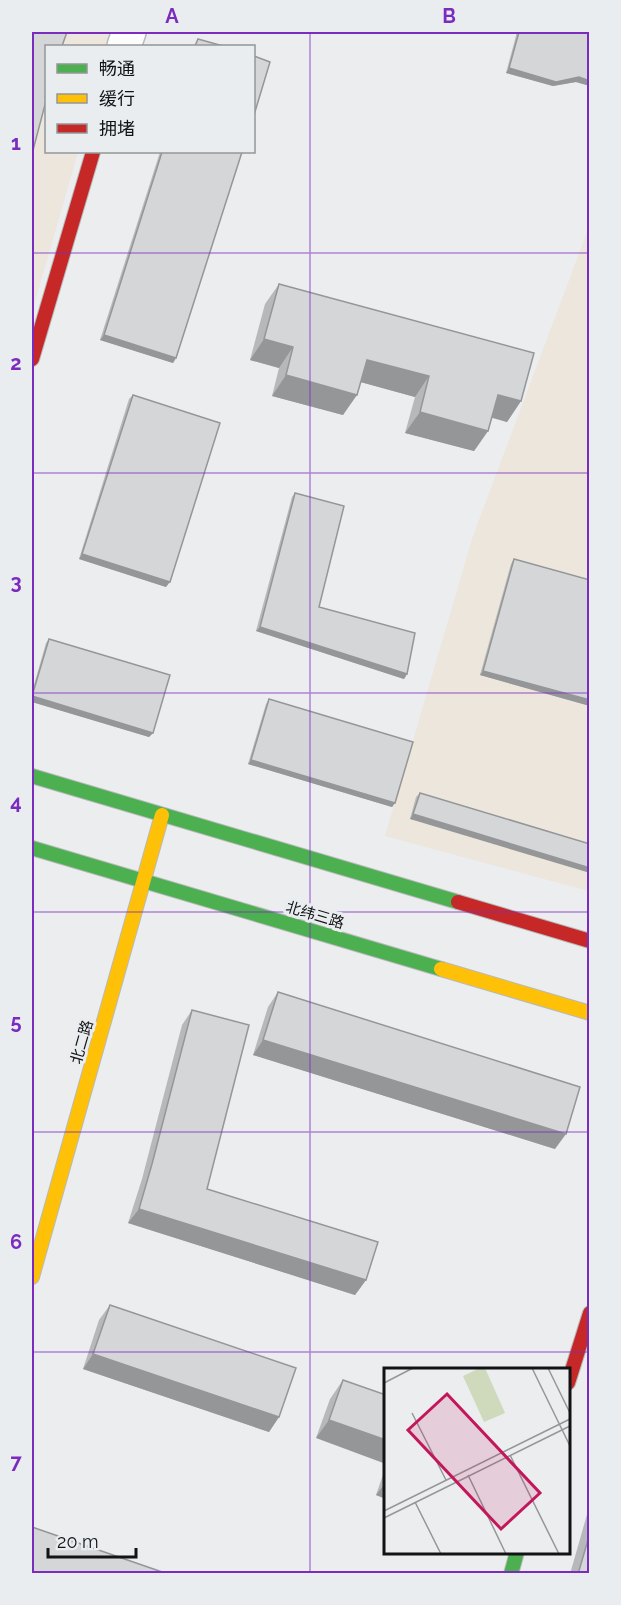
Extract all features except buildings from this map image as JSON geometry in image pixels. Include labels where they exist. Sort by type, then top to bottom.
[{"type":"main road","points":[[32,359],[93,153]]},
{"type":"main road","points":[[32,776],[590,941]]},
{"type":"main road","name":"北二路","points":[[32,1277],[162,815]]},
{"type":"main road","name":"北纬三路","points":[[32,848],[590,1013]]},
{"type":"main road","points":[[570,1377],[590,1313]]},
{"type":"main road","points":[[511,1574],[516,1554]]},
{"type":"shaded area","points":[[32,32],[114,32],[109,45],[45,45],[45,153],[78,153],[32,312]]},
{"type":"shaded area","points":[[589,227],[589,891],[385,836],[473,536]]},
{"type":"traffic: fast","points":[[32,776],[458,902]]},
{"type":"traffic: fast","points":[[32,848],[441,969]]},
{"type":"traffic: fast","points":[[511,1574],[516,1554]]},
{"type":"traffic: slow","points":[[32,1277],[162,815]]},
{"type":"traffic: slow","points":[[441,969],[590,1013]]},
{"type":"traffic: jam","points":[[32,359],[93,153]]},
{"type":"traffic: jam","points":[[458,902],[590,941]]},
{"type":"traffic: jam","points":[[570,1377],[590,1313]]}]
